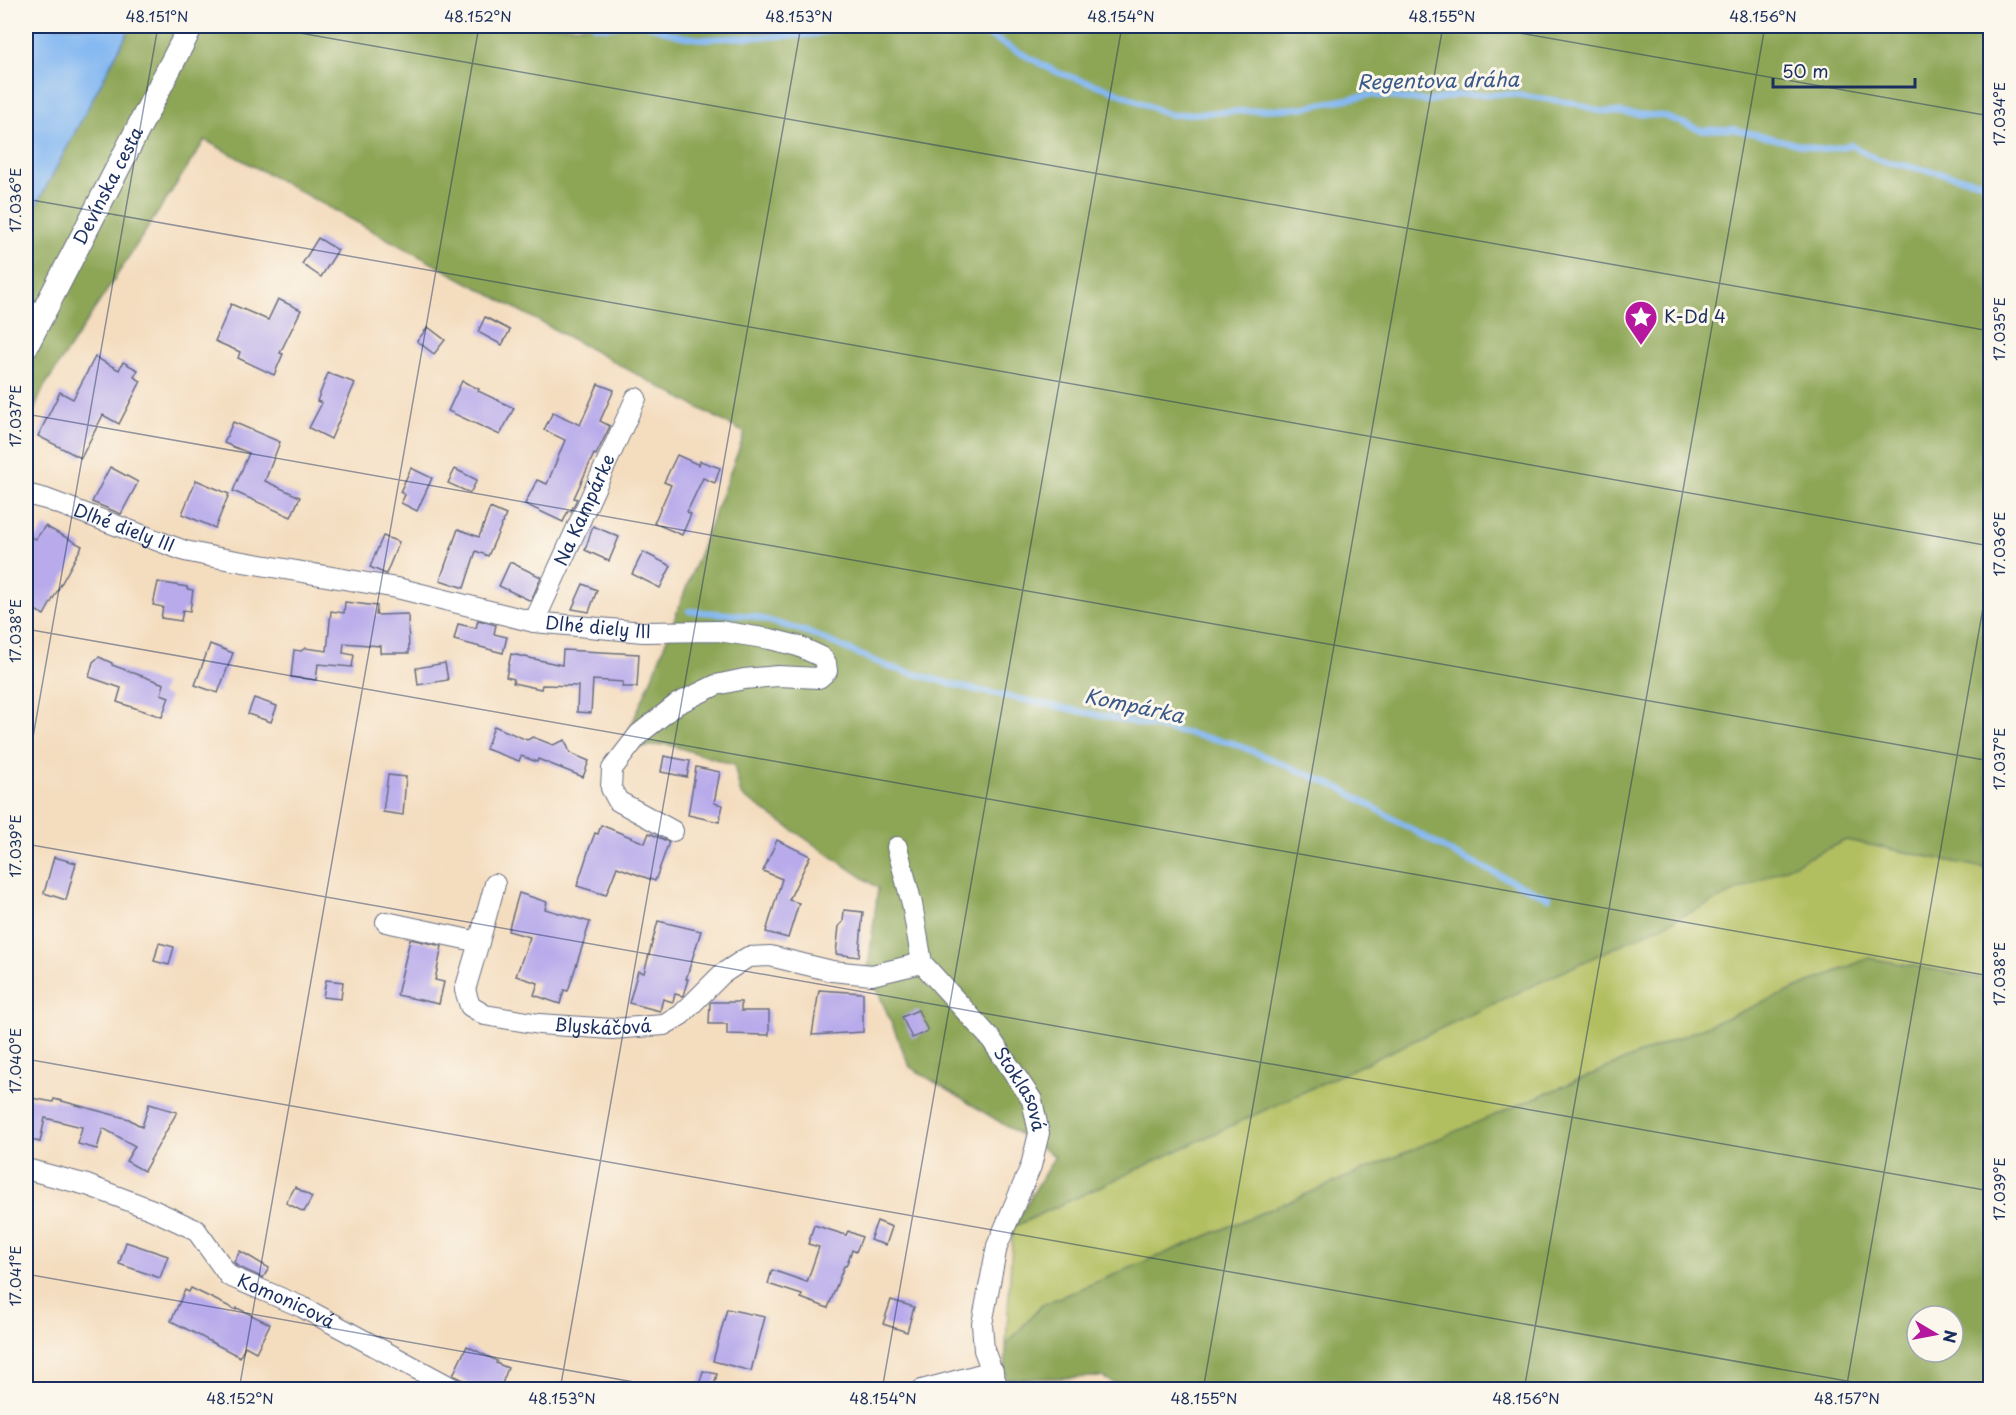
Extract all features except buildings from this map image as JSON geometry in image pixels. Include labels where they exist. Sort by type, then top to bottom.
[{"type":"street","name":"Devínska cesta","points":[[26,346],[191,26]]},
{"type":"street","name":"Na Kampárke","points":[[534,622],[636,398]]},
{"type":"street","name":"Dlhé diely III","points":[[26,494],[185,551],[397,588],[534,622],[643,632],[719,631],[798,645],[822,657],[827,671],[819,678],[778,676],[744,679],[716,685],[677,704],[639,734],[612,769],[611,788],[618,801],[673,831]]},
{"type":"street","points":[[897,847],[912,904],[922,963]]},
{"type":"street","name":"Blyskáčová","points":[[495,884],[465,990],[470,1006],[485,1015],[539,1024],[612,1029],[664,1025],[681,1015],[722,974],[748,957],[770,956],[832,971],[872,975],[922,963]]},
{"type":"street","points":[[386,922],[479,942]]},
{"type":"street","name":"Stoklasová","points":[[922,963],[991,1039],[1032,1100],[1039,1133],[1031,1166],[997,1246],[982,1324],[984,1350],[996,1380]]},
{"type":"street","name":"Komonicová","points":[[26,1169],[87,1185],[153,1210],[196,1230],[229,1276],[302,1307],[456,1389]]},
{"type":"street","points":[[922,1389],[996,1380]]},
{"type":"green space","points":[[131,26],[1990,26],[1990,869],[1846,840],[1013,1227],[1055,1156],[910,1067],[868,968],[878,888],[741,795],[734,765],[667,744],[621,750],[655,670],[745,433],[205,140],[44,387],[26,428],[26,225]]},
{"type":"green space","points":[[1846,840],[1990,869],[1990,980],[1869,958],[1042,1305],[1006,1345],[1013,1227]]},
{"type":"green space","points":[[1869,958],[1990,980],[1990,1389],[1154,1390],[1114,1383],[1102,1377],[1005,1379],[1006,1345],[1042,1305]]},
{"type":"water","points":[[26,26],[131,26],[26,225]]},
{"type":"waterway","name":"Regentova dráha","points":[[595,26],[616,26]]},
{"type":"waterway","name":"Regentova dráha","points":[[649,26],[680,36],[702,39],[811,35],[844,26]]},
{"type":"waterway","name":"Regentova dráha","points":[[928,26],[976,29],[1056,72],[1109,89],[1170,115],[1300,108],[1369,95],[1428,101],[1458,95],[1511,94],[1574,103],[1599,111],[1663,116],[1701,130],[1733,129],[1823,150],[1851,145],[1878,160],[1982,182],[1990,188]]},
{"type":"waterway","name":"Kompárka","points":[[689,611],[752,616],[807,632],[889,667],[967,688],[1233,743],[1342,789],[1458,856],[1549,898]]},
{"type":"place","name":"K-Dd 4","points":[[1641,346]]}]
